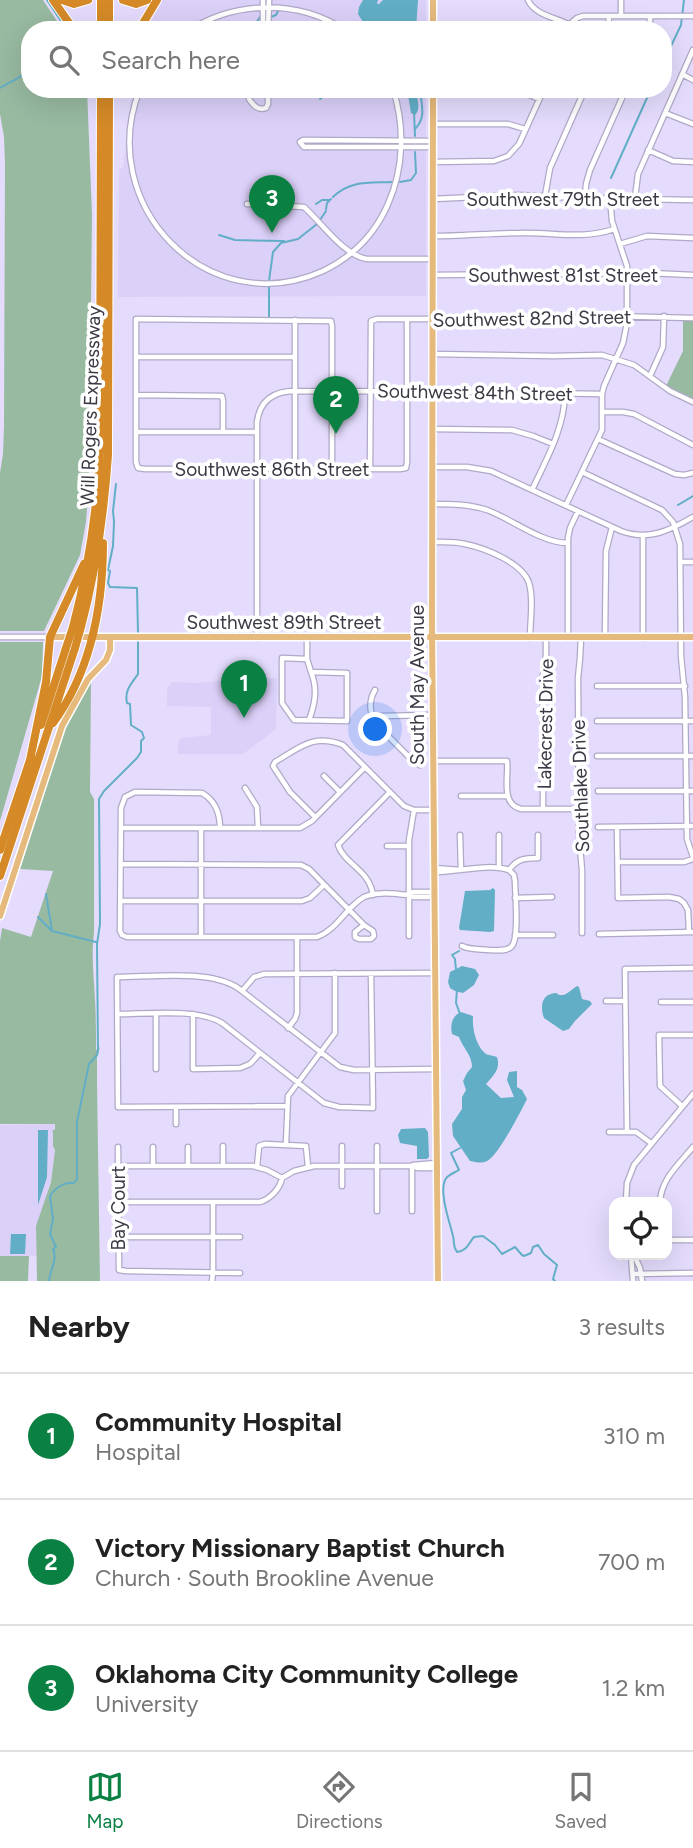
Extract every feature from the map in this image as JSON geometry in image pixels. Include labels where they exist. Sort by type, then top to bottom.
[{"type":"highway","points":[[53,0],[68,21]]},
{"type":"highway","points":[[62,0],[78,4],[88,0]]},
{"type":"highway","points":[[101,0],[101,21]]},
{"type":"highway","points":[[109,0],[109,21]]},
{"type":"highway","points":[[123,0],[136,4],[147,0]]},
{"type":"highway","points":[[144,21],[157,0]]},
{"type":"highway","points":[[101,98],[105,120]]},
{"type":"highway","name":"Will Rogers Expressway","points":[[77,627],[97,501],[100,453],[105,120],[108,98]]},
{"type":"highway","points":[[105,120],[112,98]]},
{"type":"highway","name":"Will Rogers Expressway","points":[[0,876],[48,730],[93,577],[103,519],[109,423],[105,120]]},
{"type":"highway","points":[[48,730],[82,671],[93,638],[103,555],[103,519]]},
{"type":"highway","points":[[30,760],[46,687],[50,638],[89,555]]},
{"type":"highway","name":"Will Rogers Expressway","points":[[0,850],[71,648]]},
{"type":"main road","points":[[433,0],[433,21]]},
{"type":"main road","name":"South May Avenue","points":[[433,98],[432,638],[438,1281]]},
{"type":"main road","name":"Southwest 89th Street","points":[[50,638],[693,637]]},
{"type":"main road","points":[[0,916],[62,726],[88,679],[106,660],[110,650],[110,638]]},
{"type":"street","points":[[263,0],[267,21]]},
{"type":"street","points":[[264,21],[269,0]]},
{"type":"street","points":[[528,0],[534,9],[556,21]]},
{"type":"street","points":[[621,0],[621,16]]},
{"type":"street","points":[[209,21],[223,14],[266,7],[295,9],[330,21]]},
{"type":"street","points":[[608,16],[608,21]]},
{"type":"street","points":[[650,16],[650,21]]},
{"type":"street","points":[[577,21],[581,17],[693,16]]},
{"type":"street","points":[[672,97],[693,50]]},
{"type":"street","points":[[682,75],[693,80]]},
{"type":"street","points":[[137,98],[130,135],[130,155],[133,177],[152,221],[167,240],[200,266],[222,275],[269,283],[289,281],[330,268],[352,253],[372,231],[385,211],[397,180],[401,140],[400,115],[395,98]]},
{"type":"street","points":[[249,98],[257,108],[262,109],[266,108],[268,98]]},
{"type":"street","points":[[545,196],[550,168],[581,98]]},
{"type":"street","points":[[585,198],[589,173],[622,98]]},
{"type":"street","points":[[635,198],[637,177],[672,98]]},
{"type":"street","points":[[433,162],[494,161],[511,154],[539,99]]},
{"type":"street","points":[[665,113],[693,124]]},
{"type":"street","points":[[433,124],[508,124],[525,129]]},
{"type":"street","points":[[409,140],[409,147]]},
{"type":"street","points":[[409,140],[433,144],[409,147],[304,147],[300,142],[409,140]]},
{"type":"street","points":[[648,150],[673,161],[693,162]]},
{"type":"street","name":"Southwest 79th Street","points":[[433,199],[519,195],[693,200]]},
{"type":"street","points":[[566,505],[603,427],[602,394],[625,337],[626,262],[614,229],[610,198]]},
{"type":"street","points":[[247,204],[304,207],[352,253],[367,258],[433,259]]},
{"type":"street","points":[[433,236],[517,233],[584,236],[614,229]]},
{"type":"street","points":[[620,244],[644,236],[693,237]]},
{"type":"street","name":"Southwest 81st Street","points":[[433,275],[693,275]]},
{"type":"street","name":"Southwest 82nd Street","points":[[370,391],[370,321],[377,319],[554,319],[627,316],[693,318]]},
{"type":"street","points":[[650,376],[663,347],[664,316]]},
{"type":"street","points":[[257,432],[136,432],[136,319],[331,321],[332,469]]},
{"type":"street","points":[[295,319],[295,469]]},
{"type":"street","points":[[407,319],[407,391]]},
{"type":"street","points":[[432,354],[595,354],[635,365],[670,391],[693,402]]},
{"type":"street","points":[[136,357],[295,357]]},
{"type":"street","name":"Southwest 84th Street","points":[[266,400],[279,393],[295,391],[602,394]]},
{"type":"street","points":[[370,391],[370,469]]},
{"type":"street","name":"Southwest 86th Street","points":[[136,432],[138,468],[406,468],[407,391]]},
{"type":"street","points":[[136,394],[222,396],[223,432]]},
{"type":"street","points":[[532,490],[563,418],[565,394]]},
{"type":"street","points":[[257,638],[257,432],[258,414],[266,400],[261,395]]},
{"type":"street","points":[[603,412],[634,414],[693,445]]},
{"type":"street","points":[[432,429],[509,430],[554,444]]},
{"type":"street","points":[[598,439],[675,474],[693,473]]},
{"type":"street","points":[[432,467],[486,470],[630,534],[643,536],[661,533],[693,517]]},
{"type":"street","points":[[582,472],[662,510],[671,519],[680,541],[680,637],[685,686],[686,791],[690,826],[688,844],[693,858],[684,862],[618,862]]},
{"type":"street","points":[[432,504],[458,504],[479,508],[553,541],[568,543]]},
{"type":"street","points":[[568,638],[568,543],[570,528],[578,511]]},
{"type":"street","points":[[605,638],[606,551],[612,527]]},
{"type":"street","points":[[643,536],[643,638]]},
{"type":"street","points":[[432,541],[456,542],[477,547],[517,566],[526,576],[530,592],[530,638]]},
{"type":"street","points":[[680,562],[693,562]]},
{"type":"street","name":"Southwest 89th Street","points":[[0,637],[50,638]]},
{"type":"street","points":[[307,638],[307,659],[314,680],[315,696],[309,720]]},
{"type":"street","name":"Lakecrest Drive","points":[[543,809],[543,676],[546,638]]},
{"type":"street","name":"Southlake Drive","points":[[581,638],[578,678],[578,809],[582,933]]},
{"type":"street","points":[[307,659],[282,658],[282,703],[294,720],[347,721],[347,673],[311,672]]},
{"type":"street","points":[[597,687],[685,686]]},
{"type":"street","points":[[375,690],[370,703],[373,718],[413,761],[420,765]]},
{"type":"street","points":[[373,718],[433,715]]},
{"type":"street","points":[[597,721],[693,721]]},
{"type":"street","points":[[315,817],[290,792],[274,769],[275,762],[302,744],[312,742],[343,745],[404,806],[414,810],[434,810]]},
{"type":"street","points":[[597,756],[693,756]]},
{"type":"street","points":[[433,761],[507,761],[508,796],[510,803],[517,809],[578,809]]},
{"type":"street","points":[[121,828],[298,828],[315,817],[365,767]]},
{"type":"street","points":[[324,776],[340,792]]},
{"type":"street","points":[[245,788],[257,807],[258,828]]},
{"type":"street","points":[[598,791],[693,791]]},
{"type":"street","points":[[220,828],[219,814],[204,794],[138,792],[125,797],[121,804],[122,935],[315,937],[323,934],[361,900],[373,895],[409,895],[413,892],[435,894]]},
{"type":"street","points":[[373,895],[369,880],[341,852],[338,844],[390,792]]},
{"type":"street","points":[[461,796],[508,796]]},
{"type":"street","points":[[409,936],[409,846],[414,810]]},
{"type":"street","points":[[598,827],[690,826]]},
{"type":"street","points":[[599,934],[691,932],[688,910],[679,899],[618,898],[617,827]]},
{"type":"street","points":[[201,828],[201,937]]},
{"type":"street","points":[[460,835],[461,870]]},
{"type":"street","points":[[499,835],[499,868]]},
{"type":"street","points":[[509,870],[518,860],[538,858],[538,835]]},
{"type":"street","points":[[387,846],[409,846]]},
{"type":"street","points":[[121,864],[301,865],[309,869],[363,925]]},
{"type":"street","points":[[434,870],[456,872],[499,868],[509,870],[515,878],[516,935],[513,946],[504,950],[470,949],[462,946]]},
{"type":"street","points":[[120,901],[303,901],[324,885]]},
{"type":"street","points":[[515,898],[552,897]]},
{"type":"street","points":[[516,935],[553,935]]},
{"type":"street","points":[[288,1028],[297,1014],[297,937]]},
{"type":"street","points":[[627,1132],[625,969],[693,968]]},
{"type":"street","points":[[243,991],[254,977],[260,974],[435,973]]},
{"type":"street","points":[[286,1144],[288,1094],[335,1033],[335,974]]},
{"type":"street","points":[[118,1014],[205,1015],[219,1021],[316,1098],[329,1105],[373,1108],[372,974]]},
{"type":"street","points":[[286,1106],[118,1107],[117,976],[211,977],[229,982],[320,1054],[344,1069],[436,1069]]},
{"type":"street","points":[[606,1001],[625,1001]]},
{"type":"street","points":[[661,1002],[693,1002]]},
{"type":"street","points":[[156,1014],[156,1069]]},
{"type":"street","points":[[193,1014],[193,1069],[243,1068],[260,1053]]},
{"type":"street","points":[[682,1106],[660,1086],[659,1035],[693,1035]]},
{"type":"street","points":[[626,1197],[630,1172],[636,1162],[693,1094]]},
{"type":"street","points":[[176,1107],[176,1124]]},
{"type":"street","points":[[608,1132],[638,1133],[651,1143]]},
{"type":"street","points":[[257,1167],[259,1146],[286,1144],[306,1146],[308,1167]]},
{"type":"street","points":[[223,1146],[223,1166]]},
{"type":"street","points":[[342,1146],[342,1186]]},
{"type":"street","points":[[377,1146],[377,1211]]},
{"type":"street","name":"Bay Court","points":[[118,1147],[120,1270],[213,1273]]},
{"type":"street","points":[[153,1147],[153,1166]]},
{"type":"street","points":[[188,1147],[188,1166]]},
{"type":"street","points":[[660,1197],[664,1182],[693,1147]]},
{"type":"street","points":[[118,1202],[257,1202],[265,1200],[279,1186],[282,1178],[308,1167],[417,1164],[437,1166]]},
{"type":"street","points":[[118,1166],[257,1167],[282,1178]]},
{"type":"street","points":[[412,1166],[412,1211]]},
{"type":"street","points":[[213,1202],[214,1281]]},
{"type":"street","points":[[118,1237],[240,1237]]},
{"type":"street","points":[[672,1240],[693,1240]]},
{"type":"street","points":[[632,1260],[634,1281]]},
{"type":"street","points":[[634,1260],[642,1281]]},
{"type":"street","points":[[213,1273],[240,1273]]},
{"type":"street","points":[[633,1274],[693,1273]]},
{"type":"shaded area","points":[[163,0],[426,0],[426,21],[151,21]]},
{"type":"shaded area","points":[[131,98],[426,98],[426,296],[118,297],[119,169],[123,168]]},
{"type":"shaded area","points":[[277,678],[276,729],[243,754],[178,754],[181,738],[211,735],[211,707],[167,706],[167,689],[172,682]]},
{"type":"shaded area","points":[[55,1124],[52,1175],[36,1226],[36,1256],[0,1256],[0,1125]],"holes":[[[38,1130],[47,1130],[38,1203]]]},
{"type":"green space","points":[[0,0],[43,0],[57,21],[21,21],[21,98],[87,98],[92,215],[89,481],[86,522],[80,555],[44,631],[0,631],[5,164],[0,114]]},
{"type":"green space","points":[[683,319],[693,320],[693,400],[666,386],[683,351]]},
{"type":"green space","points":[[0,642],[43,642],[42,676],[0,821]]},
{"type":"green space","points":[[91,681],[90,792],[94,799],[93,958],[96,1050],[100,1047],[97,1057],[97,1083],[100,1281],[37,1281],[36,1226],[51,1182],[55,1150],[52,1131],[55,1124],[0,1124],[0,941],[2,928],[31,937],[53,871],[20,869],[65,727]]},
{"type":"green space","points":[[0,1256],[29,1256],[28,1281],[0,1281]]},
{"type":"water","points":[[363,0],[378,0],[379,4],[383,0],[418,0],[417,21],[362,21],[358,14]]},
{"type":"water","points":[[408,98],[417,98],[417,112],[415,115],[411,113]]},
{"type":"water","points":[[493,888],[494,931],[460,930],[465,891]]},
{"type":"water","points":[[462,966],[475,969],[479,975],[474,985],[463,993],[450,988],[448,982],[450,972]]},
{"type":"water","points":[[577,986],[582,999],[592,1004],[569,1029],[563,1031],[544,1018],[543,1001],[547,996],[565,994]]},
{"type":"water","points":[[461,1012],[473,1016],[475,1037],[483,1051],[497,1057],[497,1069],[486,1084],[501,1098],[514,1097],[507,1080],[509,1072],[517,1071],[517,1087],[527,1099],[497,1151],[483,1162],[470,1161],[453,1136],[452,1124],[462,1109],[462,1097],[466,1090],[463,1081],[472,1067],[471,1059],[459,1037],[452,1034],[452,1021]]},
{"type":"water","points":[[425,1128],[428,1132],[429,1157],[417,1159],[417,1146],[400,1143],[398,1135],[401,1129]]},
{"type":"water","points":[[38,1130],[48,1130],[47,1177],[38,1205]]},
{"type":"water","points":[[11,1234],[26,1234],[25,1254],[10,1254]]},
{"type":"waterway","points":[[47,0],[61,21]]},
{"type":"waterway","points":[[672,44],[681,25],[684,0]]},
{"type":"waterway","points":[[271,17],[278,11]]},
{"type":"waterway","points":[[257,21],[260,17]]},
{"type":"waterway","points":[[0,88],[21,76]]},
{"type":"waterway","points":[[415,129],[422,115],[421,98]]},
{"type":"waterway","points":[[611,178],[647,98]]},
{"type":"waterway","points":[[414,112],[415,136]]},
{"type":"waterway","points":[[400,182],[411,180],[416,173],[415,152]]},
{"type":"waterway","points":[[333,197],[353,185],[392,182]]},
{"type":"waterway","points":[[326,209],[331,199]]},
{"type":"waterway","points":[[316,204],[322,200],[330,200]]},
{"type":"waterway","points":[[320,220],[326,211]]},
{"type":"waterway","points":[[269,317],[269,281],[273,252],[281,243],[298,239],[317,224]]},
{"type":"waterway","points":[[219,235],[235,240],[284,241]]},
{"type":"waterway","points":[[116,484],[108,583],[110,587],[137,588],[138,633]]},
{"type":"waterway","points":[[678,505],[693,496]]},
{"type":"waterway","points":[[49,1281],[54,1261],[53,1249],[56,1247],[50,1234],[53,1219],[50,1196],[60,1186],[74,1183],[77,1179],[77,1122],[89,1064],[98,1050],[99,799],[137,758],[144,738],[142,732],[131,725],[130,704],[126,698],[129,687],[138,674],[138,642]]},
{"type":"waterway","points":[[46,894],[52,931],[96,942]]},
{"type":"waterway","points":[[38,917],[52,931]]},
{"type":"waterway","points":[[456,970],[452,955],[459,951]]},
{"type":"waterway","points":[[457,989],[456,1003],[460,1014]]},
{"type":"waterway","points":[[460,1148],[451,1153],[459,1170],[449,1175],[443,1186],[457,1252],[465,1249],[474,1237],[483,1236],[502,1254],[515,1247],[524,1256],[538,1245],[557,1265],[553,1279],[555,1281]]},
{"type":"place","name":"Oklahoma City Community College","points":[[272,233]]},
{"type":"place","name":"Victory Missionary Baptist Church","points":[[336,434]]},
{"type":"place","name":"Community Hospital","points":[[244,718]]}]
